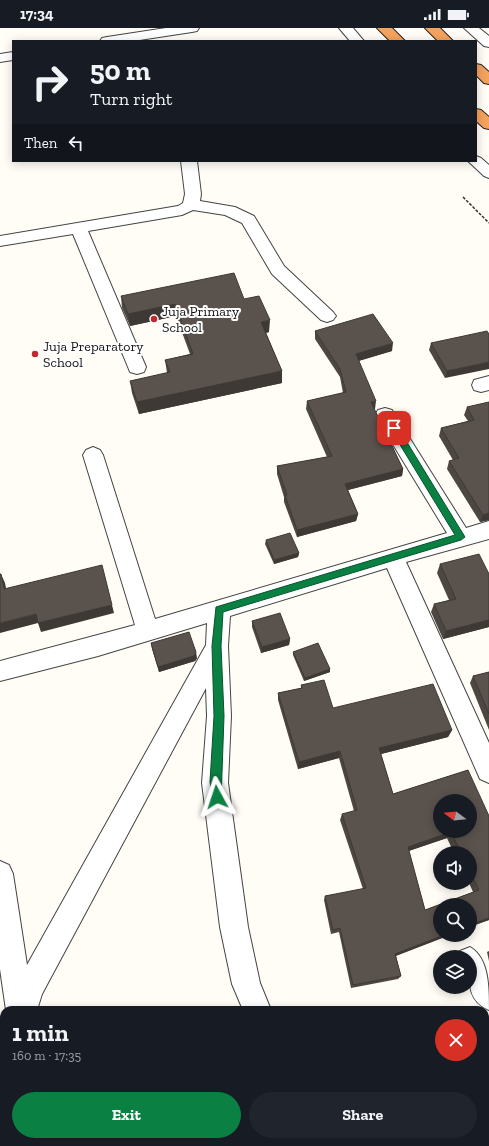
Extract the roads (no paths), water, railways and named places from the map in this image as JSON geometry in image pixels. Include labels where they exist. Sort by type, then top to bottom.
[{"type":"highway","points":[[384,28],[397,40]]},
{"type":"highway","points":[[432,28],[445,40]]},
{"type":"highway","points":[[477,69],[489,80]]},
{"type":"highway","points":[[477,114],[489,125]]},
{"type":"street","points":[[120,40],[173,36],[192,28]]},
{"type":"street","points":[[346,28],[356,40]]},
{"type":"street","points":[[471,28],[489,44]]},
{"type":"street","points":[[0,58],[12,56]]},
{"type":"street","points":[[189,162],[193,194],[191,205]]},
{"type":"street","points":[[477,162],[489,174]]},
{"type":"street","points":[[0,241],[182,210],[191,205],[228,211],[248,220],[278,270],[327,316]]},
{"type":"street","points":[[80,228],[137,367]]},
{"type":"street","points":[[385,415],[461,537]]},
{"type":"street","points":[[93,455],[148,631]]},
{"type":"street","points":[[0,671],[98,646],[393,557],[489,530]]},
{"type":"street","points":[[393,557],[489,771]]},
{"type":"street","points":[[219,610],[216,646],[219,716],[215,782],[234,927],[246,984],[255,1006]]},
{"type":"street","points":[[24,1006],[25,998],[33,981],[46,961],[216,646]]},
{"type":"street","points":[[0,874],[19,1006]]},
{"type":"street","points":[[477,974],[489,996]]},
{"type":"place","name":"Juja Primary School","points":[[154,319]]},
{"type":"place","name":"Juja Preparatory School","points":[[35,354]]}]
